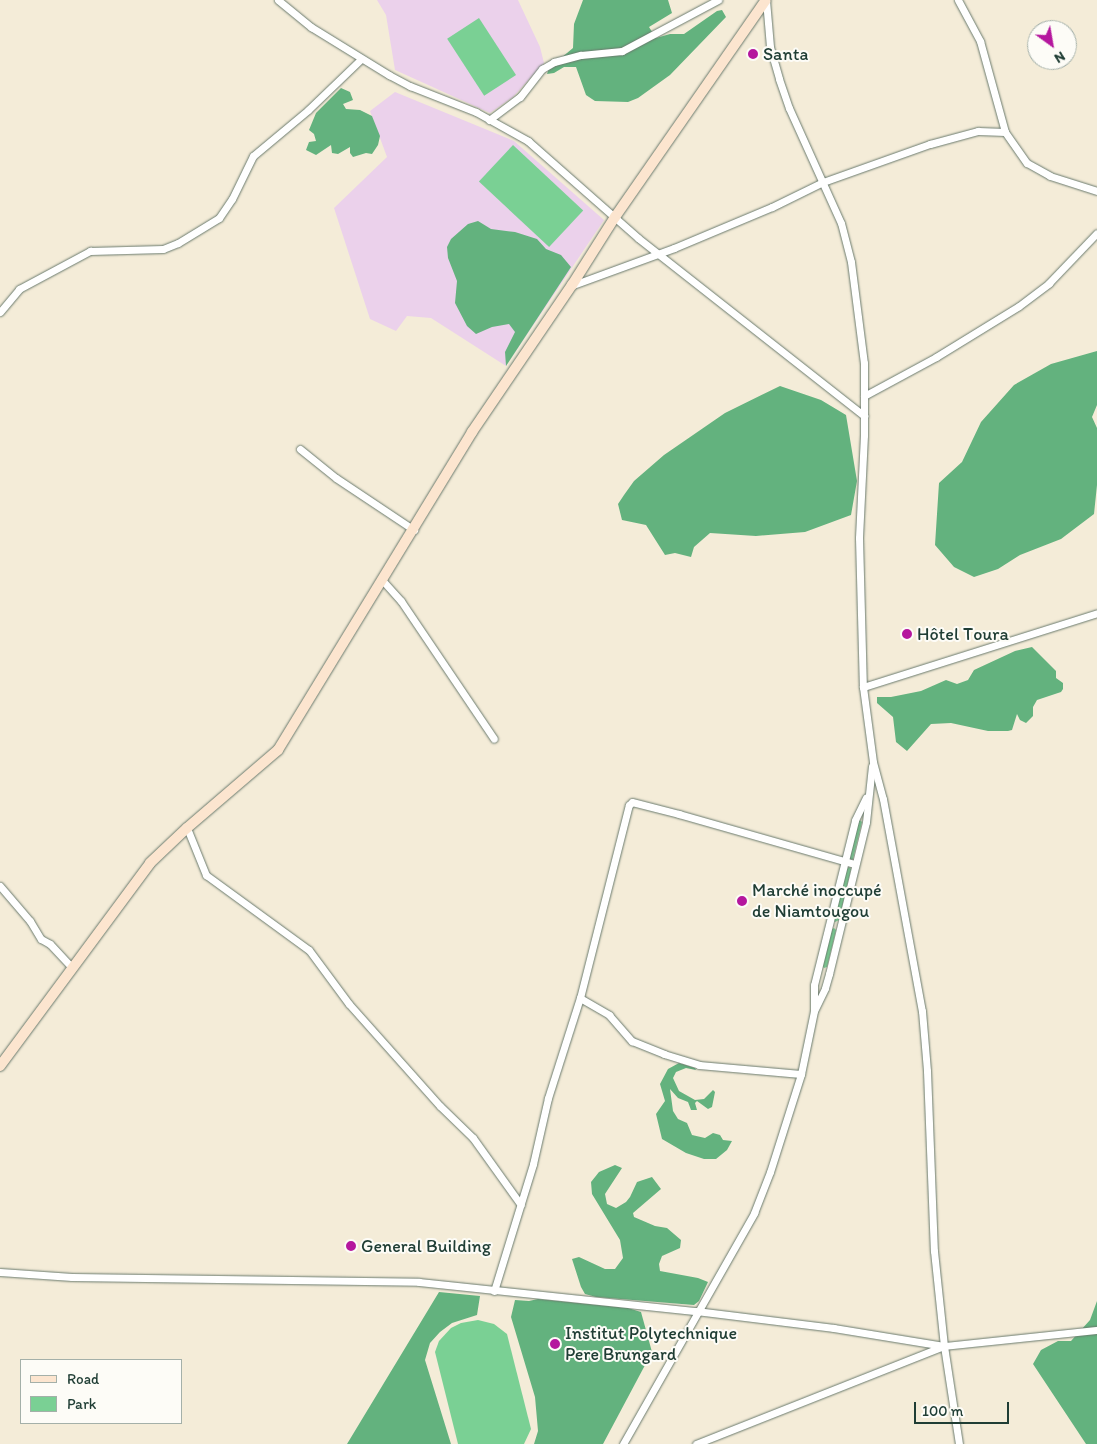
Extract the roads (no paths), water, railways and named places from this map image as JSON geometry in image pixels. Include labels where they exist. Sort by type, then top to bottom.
[{"type":"main road","points":[[0,1066],[150,863],[187,828],[278,750],[383,581],[472,432],[572,285],[615,217],[766,0]]},
{"type":"street","points":[[278,0],[311,27],[410,86],[489,120],[528,141],[638,238],[864,416]]},
{"type":"street","points":[[489,120],[520,97],[542,69],[554,62],[581,55],[622,51],[718,0]]},
{"type":"street","points":[[766,0],[770,47],[779,79],[789,108],[841,223],[851,262],[864,363],[864,416],[859,538],[863,687],[873,762],[884,799],[922,1011],[927,1071],[934,1251],[944,1346],[959,1444]]},
{"type":"street","points":[[958,0],[980,41],[1005,132],[1027,163],[1050,176],[1097,191]]},
{"type":"street","points":[[0,312],[19,289],[90,251],[163,249],[178,243],[218,218],[232,199],[253,156],[308,110],[361,58]]},
{"type":"street","points":[[572,285],[659,253],[772,207],[824,182],[930,144],[978,131],[1005,132]]},
{"type":"street","points":[[864,396],[944,353],[1019,306],[1049,283],[1097,234]]},
{"type":"street","points":[[300,449],[336,478],[414,530]]},
{"type":"street","points":[[383,581],[401,600],[494,739]]},
{"type":"street","points":[[863,687],[1097,613]]},
{"type":"street","points":[[814,1011],[826,988],[866,822],[873,762]]},
{"type":"street","points":[[623,1444],[696,1311],[754,1212],[787,1124],[801,1074],[814,1011],[814,985],[855,820],[868,792]]},
{"type":"street","points":[[494,1291],[521,1205],[548,1098],[580,998],[629,804],[632,802],[855,864]]},
{"type":"street","points":[[187,828],[206,874],[309,950],[349,1004],[440,1106],[473,1138],[521,1205]]},
{"type":"street","points":[[0,886],[30,921],[41,939],[50,944],[72,968]]},
{"type":"street","points":[[830,924],[840,926]]},
{"type":"street","points":[[818,969],[829,974]]},
{"type":"street","points":[[580,998],[609,1015],[632,1041],[664,1054],[699,1065],[801,1074]]},
{"type":"street","points":[[0,1272],[72,1277],[409,1282],[696,1311],[834,1328],[944,1346],[1097,1330]]},
{"type":"street","points":[[696,1444],[944,1346]]},
{"type":"place","name":"Santa","points":[[753,54]]},
{"type":"place","name":"Hôtel Toura","points":[[907,634]]},
{"type":"place","name":"Marché inoccupé de Niamtougou","points":[[742,901]]},
{"type":"place","name":"General Building","points":[[351,1246]]},
{"type":"place","name":"Institut Polytechnique Pere Brungard","points":[[555,1344]]}]
